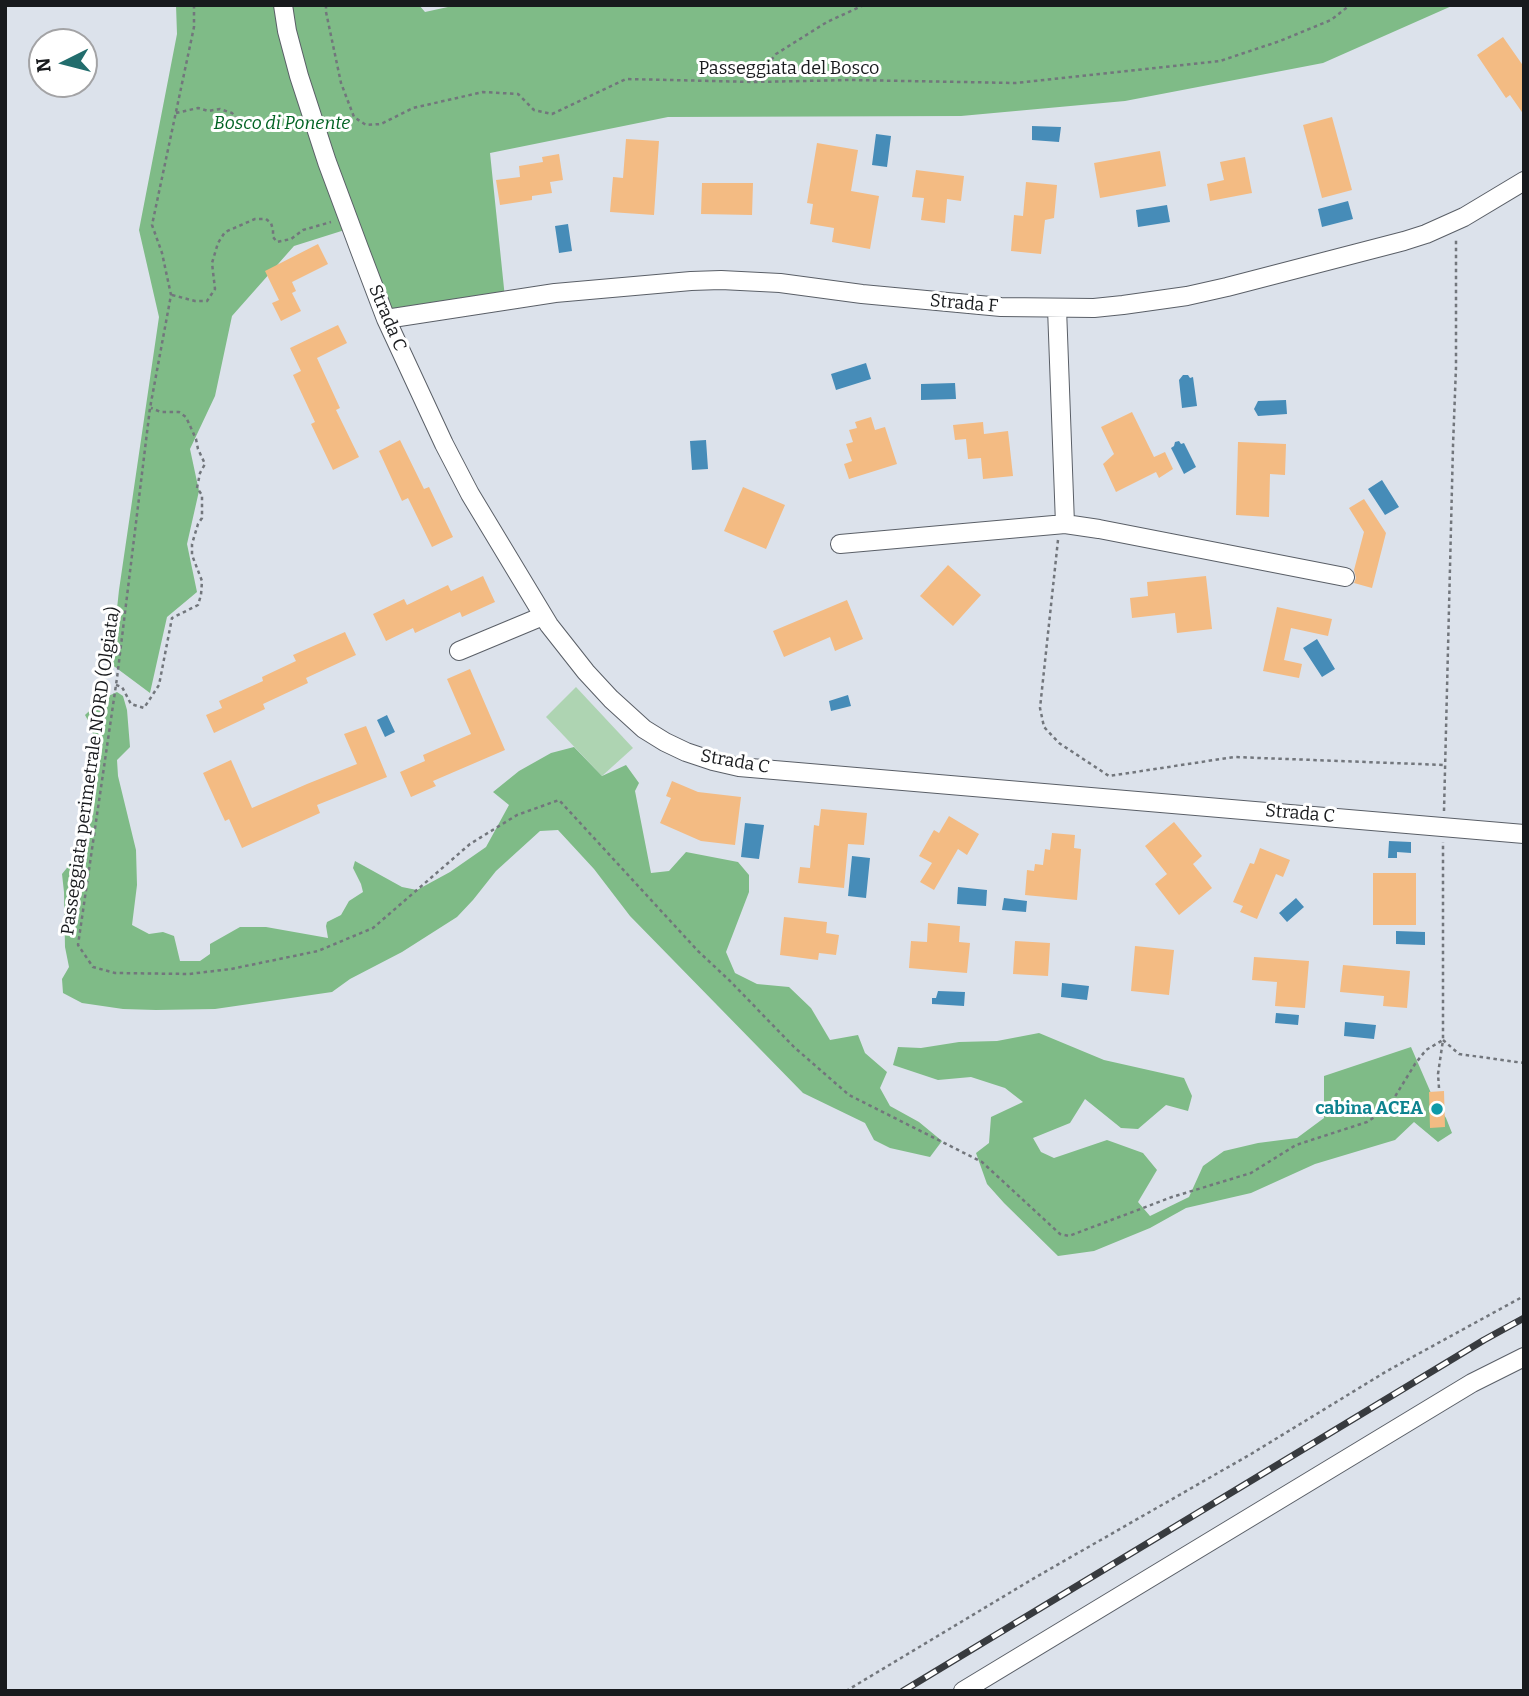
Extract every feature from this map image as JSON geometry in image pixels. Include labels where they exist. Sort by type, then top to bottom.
[{"type":"street","name":"Strada C","points":[[283,5],[292,51],[346,214],[386,319],[430,414],[470,494],[543,616],[586,672],[644,729],[686,752],[739,767],[1524,834]]},
{"type":"street","name":"Strada F","points":[[386,319],[555,293],[721,280],[780,283],[978,306],[1103,307],[1187,296],[1404,241],[1450,224],[1524,181]]},
{"type":"street","points":[[1057,308],[1065,524]]},
{"type":"street","points":[[840,544],[1065,524],[1345,577]]},
{"type":"street","points":[[459,651],[543,616]]},
{"type":"street","points":[[963,1691],[1472,1383],[1524,1357]]},
{"type":"path","name":"Passeggiata perimetrale NORD (Olgiata)","points":[[194,5],[194,27],[152,225],[162,253],[171,295],[150,408],[116,685],[78,945],[93,967],[115,973],[190,974],[231,969],[318,951],[373,928],[470,844],[517,815],[559,800],[698,951],[794,1048],[849,1095],[982,1162],[1060,1234],[1069,1236],[1172,1197],[1251,1173],[1296,1145],[1367,1122],[1388,1108],[1426,1050],[1443,1040]]},
{"type":"path","name":"Passeggiata del Bosco","points":[[326,5],[341,83],[354,117],[366,125],[382,124],[413,108],[483,92],[518,94],[534,110],[552,114],[626,79],[1016,83],[1220,61],[1331,20],[1350,5]]},
{"type":"path","points":[[754,82],[776,54],[827,22],[864,5]]},
{"type":"path","points":[[176,113],[198,108],[208,111],[220,109],[232,113],[243,125],[259,129],[310,109]]},
{"type":"path","points":[[171,295],[207,301],[215,289],[212,264],[218,243],[225,232],[255,219],[266,219],[271,223],[273,237],[277,242],[291,239],[303,230],[346,214]]},
{"type":"path","points":[[1439,1088],[1443,1040],[1443,826],[1456,368],[1456,237],[1450,224]]},
{"type":"path","points":[[116,685],[122,687],[131,704],[144,708],[159,685],[172,618],[198,605],[201,595],[201,581],[192,555],[192,544],[202,518],[202,495],[197,488],[205,464],[186,417],[179,412],[161,412],[150,408]]},
{"type":"path","points":[[1065,524],[1058,540],[1040,708],[1044,727],[1059,743],[1109,776],[1234,757],[1445,765]]},
{"type":"path","points":[[1443,1040],[1459,1054],[1524,1063]]},
{"type":"path","points":[[846,1691],[1036,1577],[1251,1454],[1387,1371],[1524,1296]]},
{"type":"green space","name":"Bosco di Ponente","points":[[176,5],[419,5],[425,12],[457,5],[1454,5],[1323,63],[1125,101],[961,116],[668,117],[490,153],[505,298],[386,319],[351,228],[294,246],[232,316],[215,396],[190,449],[199,491],[187,544],[197,592],[167,617],[150,693],[111,664],[119,590],[159,317],[139,230],[177,34]]},
{"type":"green space","points":[[576,687],[633,748],[602,776],[546,717]]},
{"type":"green space","points":[[117,692],[123,696],[127,710],[130,747],[117,760],[118,776],[136,850],[137,885],[132,925],[149,934],[163,932],[174,936],[180,961],[200,961],[210,954],[210,944],[240,927],[266,927],[328,938],[327,922],[341,915],[349,901],[363,892],[353,868],[355,861],[402,887],[417,890],[450,872],[486,847],[509,805],[493,792],[519,771],[551,753],[574,747],[602,776],[626,765],[639,783],[635,791],[651,873],[669,871],[686,852],[738,862],[749,875],[749,892],[726,952],[735,973],[757,984],[789,987],[811,1008],[830,1040],[858,1035],[865,1053],[887,1072],[880,1088],[890,1106],[919,1122],[942,1141],[930,1157],[890,1148],[874,1140],[865,1123],[803,1093],[630,916],[594,869],[558,830],[540,831],[496,871],[457,917],[332,992],[215,1009],[156,1010],[123,1009],[82,1003],[63,993],[62,979],[69,967],[65,947],[62,874],[83,848],[97,748],[85,715],[102,699]]},
{"type":"green space","points":[[1039,1033],[1104,1060],[1184,1078],[1192,1096],[1188,1111],[1166,1105],[1138,1129],[1121,1128],[1085,1099],[1070,1123],[1033,1138],[1041,1152],[1054,1158],[1107,1140],[1143,1153],[1157,1170],[1138,1202],[1150,1216],[1189,1197],[1203,1166],[1224,1151],[1297,1138],[1324,1118],[1324,1076],[1411,1047],[1452,1133],[1438,1142],[1414,1122],[1395,1140],[1315,1164],[1251,1193],[1186,1208],[1150,1228],[1094,1251],[1058,1256],[987,1184],[976,1153],[989,1143],[991,1117],[1023,1102],[1005,1088],[971,1077],[938,1080],[893,1065],[898,1047],[921,1048],[959,1042],[997,1041]]},
{"type":"water","points":[[1032,126],[1061,127],[1059,142],[1032,140]]},
{"type":"water","points":[[876,134],[891,136],[887,167],[872,165]]},
{"type":"water","points":[[1348,201],[1353,219],[1322,227],[1318,209]]},
{"type":"water","points":[[1167,205],[1170,222],[1138,227],[1136,210]]},
{"type":"water","points":[[568,224],[572,251],[559,253],[555,226]]},
{"type":"water","points":[[866,363],[871,379],[836,390],[831,374]]},
{"type":"water","points":[[1183,375],[1193,377],[1197,406],[1182,408],[1179,380]]},
{"type":"water","points":[[955,383],[956,399],[921,400],[921,384]]},
{"type":"water","points":[[1286,400],[1287,414],[1258,416],[1254,409],[1258,401]]},
{"type":"water","points":[[706,440],[708,469],[692,470],[690,441]]},
{"type":"water","points":[[1179,441],[1184,443],[1196,467],[1184,474],[1171,448]]},
{"type":"water","points":[[1382,480],[1399,507],[1385,515],[1368,489]]},
{"type":"water","points":[[1317,639],[1335,669],[1322,677],[1303,648]]},
{"type":"water","points":[[848,695],[851,706],[831,711],[829,701]]},
{"type":"water","points":[[387,715],[395,732],[385,737],[377,720]]},
{"type":"water","points":[[745,823],[764,825],[759,859],[741,857]]},
{"type":"water","points":[[1389,841],[1411,842],[1411,853],[1397,852],[1397,858],[1388,858]]},
{"type":"water","points":[[852,856],[870,858],[866,898],[848,896]]},
{"type":"water","points":[[958,887],[987,890],[986,906],[957,904]]},
{"type":"water","points":[[1004,898],[1027,901],[1026,912],[1002,910]]},
{"type":"water","points":[[1296,898],[1304,907],[1287,922],[1279,913]]},
{"type":"water","points":[[1396,931],[1425,932],[1425,945],[1396,944]]},
{"type":"water","points":[[1062,983],[1089,986],[1087,1000],[1061,997]]},
{"type":"water","points":[[938,991],[965,992],[964,1006],[932,1004],[932,998],[936,998]]},
{"type":"water","points":[[1276,1013],[1299,1015],[1298,1025],[1275,1023]]},
{"type":"water","points":[[1345,1022],[1376,1025],[1374,1039],[1344,1036]]},
{"type":"building","points":[[1503,37],[1524,67],[1524,115],[1510,95],[1506,98],[1477,55]]},
{"type":"building","points":[[1332,117],[1352,190],[1322,198],[1303,125]]},
{"type":"building","points":[[626,139],[659,141],[654,215],[610,212],[613,177],[623,178]]},
{"type":"building","points":[[817,143],[858,150],[851,191],[879,196],[870,249],[832,242],[834,228],[810,224],[813,204],[807,203]]},
{"type":"building","points":[[1160,151],[1166,186],[1100,198],[1094,163]]},
{"type":"building","points":[[559,154],[563,180],[550,182],[552,193],[532,196],[532,200],[500,205],[496,180],[520,177],[519,166],[543,162],[542,157]]},
{"type":"building","points":[[1245,157],[1252,193],[1210,201],[1207,184],[1224,180],[1220,162]]},
{"type":"building","points":[[916,170],[964,176],[961,201],[947,199],[945,223],[921,220],[924,198],[912,197]]},
{"type":"building","points":[[1026,182],[1057,185],[1054,218],[1045,220],[1041,254],[1011,251],[1014,215],[1023,216]]},
{"type":"building","points":[[702,183],[753,183],[752,215],[701,214]]},
{"type":"building","points":[[318,244],[328,264],[292,282],[296,291],[292,293],[301,311],[281,321],[272,303],[279,300],[265,271]]},
{"type":"building","points":[[338,325],[347,343],[317,358],[340,408],[336,410],[359,457],[333,470],[311,424],[315,422],[293,375],[301,371],[290,348]]},
{"type":"building","points":[[1132,412],[1154,457],[1165,452],[1173,469],[1159,478],[1156,472],[1116,492],[1103,464],[1114,454],[1101,427]]},
{"type":"building","points":[[871,417],[875,430],[885,427],[897,464],[849,479],[844,464],[852,461],[846,444],[853,442],[849,430],[857,428],[855,422]]},
{"type":"building","points":[[983,422],[984,434],[1008,431],[1013,476],[983,479],[981,458],[968,459],[966,439],[955,440],[953,425]]},
{"type":"building","points":[[400,440],[424,489],[429,487],[453,537],[432,547],[408,498],[402,501],[379,451]]},
{"type":"building","points":[[1238,442],[1286,444],[1285,475],[1270,474],[1269,517],[1236,515]]},
{"type":"building","points":[[743,487],[785,505],[766,549],[724,531]]},
{"type":"building","points":[[1364,499],[1386,533],[1372,588],[1354,583],[1354,570],[1364,532],[1349,508]]},
{"type":"building","points":[[948,565],[981,595],[953,626],[920,596]]},
{"type":"building","points":[[483,576],[495,602],[462,617],[460,612],[415,633],[413,628],[386,641],[373,614],[404,599],[407,605],[448,585],[451,591]]},
{"type":"building","points":[[1206,576],[1212,629],[1177,633],[1175,613],[1132,618],[1130,598],[1148,596],[1147,582]]},
{"type":"building","points":[[847,600],[863,639],[835,651],[830,637],[784,657],[773,631]]},
{"type":"building","points":[[1277,607],[1332,619],[1328,636],[1291,628],[1284,660],[1302,664],[1299,678],[1263,671]]},
{"type":"building","points":[[345,632],[356,655],[306,678],[308,683],[263,704],[265,709],[214,733],[206,715],[222,708],[219,701],[263,681],[262,677],[296,661],[293,655]]},
{"type":"building","points":[[470,669],[505,750],[433,781],[436,786],[411,797],[400,772],[425,761],[423,755],[471,734],[447,679]]},
{"type":"building","points":[[366,726],[387,777],[317,805],[320,813],[242,848],[229,819],[225,821],[203,773],[231,760],[252,808],[357,764],[344,734]]},
{"type":"building","points":[[672,781],[698,792],[741,797],[735,845],[701,841],[660,823],[671,798],[666,796]]},
{"type":"building","points":[[821,809],[867,813],[864,845],[848,844],[844,888],[798,883],[800,867],[810,868],[814,825],[819,826]]},
{"type":"building","points":[[949,816],[979,834],[967,855],[958,849],[934,890],[920,882],[932,863],[919,856],[934,830],[939,833]]},
{"type":"building","points":[[1174,822],[1202,856],[1193,864],[1212,888],[1179,915],[1155,884],[1167,874],[1145,846]]},
{"type":"building","points":[[1052,833],[1075,835],[1074,848],[1081,849],[1077,900],[1025,895],[1027,870],[1034,871],[1035,864],[1043,865],[1045,849],[1050,850]]},
{"type":"building","points":[[1260,848],[1290,860],[1283,877],[1276,874],[1257,919],[1240,912],[1243,906],[1233,902],[1250,863],[1254,864]]},
{"type":"building","points":[[1373,873],[1416,873],[1416,925],[1373,925]]},
{"type":"building","points":[[784,917],[827,922],[826,933],[839,935],[836,955],[819,953],[818,960],[780,955]]},
{"type":"building","points":[[928,923],[960,926],[959,942],[970,943],[967,973],[909,968],[911,941],[927,942]]},
{"type":"building","points":[[1015,941],[1050,943],[1048,976],[1013,974]]},
{"type":"building","points":[[1135,946],[1174,950],[1169,995],[1131,991]]},
{"type":"building","points":[[1254,957],[1309,961],[1305,1008],[1275,1006],[1277,982],[1252,980]]},
{"type":"building","points":[[1343,965],[1410,971],[1407,1008],[1383,1006],[1384,996],[1340,992]]},
{"type":"building","name":"cabina ACEA","points":[[1444,1091],[1445,1127],[1430,1128],[1429,1092]]},
{"type":"railway","points":[[903,1691],[1524,1318]]},
{"type":"place","name":"cabina ACEA","points":[[1437,1109]]}]
